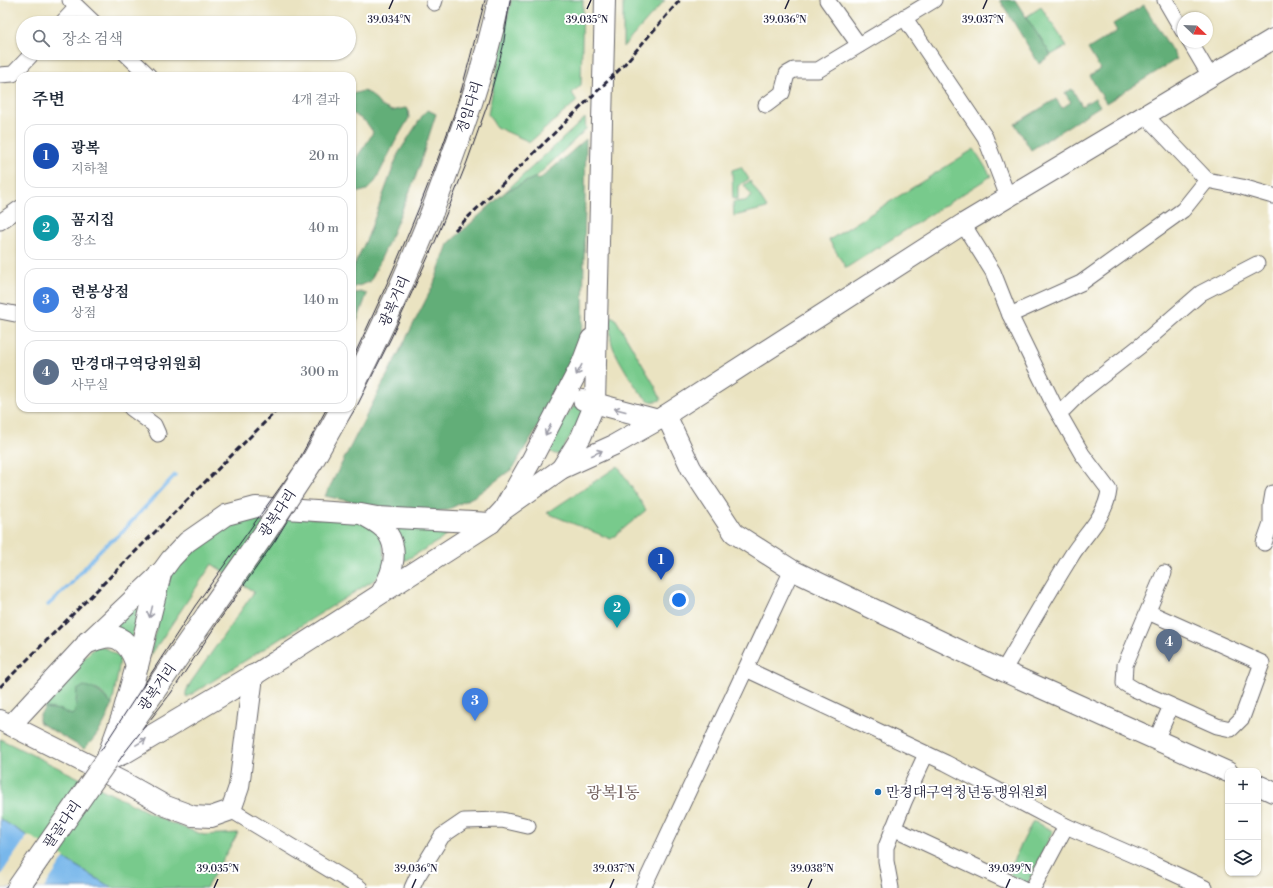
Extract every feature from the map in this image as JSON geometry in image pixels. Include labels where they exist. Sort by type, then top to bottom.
[{"type":"highway","name":"정임다리","points":[[432,212],[482,70],[499,0]]},
{"type":"highway","name":"광복거리","points":[[356,381],[396,298],[432,212]]},
{"type":"highway","name":"광복다리","points":[[207,615],[313,460],[340,412]]},
{"type":"highway","points":[[107,760],[123,716],[138,666],[160,574]]},
{"type":"highway","name":"광복거리","points":[[107,760],[207,615]]},
{"type":"highway","points":[[88,642],[105,636],[124,642],[133,653],[138,666]]},
{"type":"highway","points":[[107,760],[125,752],[253,676]]},
{"type":"highway","name":"팔골다리","points":[[18,888],[107,760]]},
{"type":"main road","points":[[561,470],[581,437],[595,403],[605,0]]},
{"type":"main road","points":[[497,516],[377,517],[362,514],[256,507],[226,515],[186,542],[160,574],[6,722],[166,806],[193,816],[211,817],[231,810],[239,787],[253,676],[497,516],[561,470],[614,445],[662,417],[963,224],[1273,39]]},
{"type":"main road","points":[[497,516],[532,460],[582,363],[597,320]]},
{"type":"main road","points":[[565,395],[662,417],[691,468],[734,533],[792,570],[1003,671],[1225,771]]},
{"type":"main road","points":[[532,460],[561,470]]},
{"type":"main road","points":[[362,514],[378,524],[388,533],[392,542],[394,558],[387,583],[381,593]]},
{"type":"main road","points":[[1261,786],[1273,792]]},
{"type":"street","points":[[827,0],[859,45]]},
{"type":"street","points":[[766,105],[782,92],[787,74],[794,70],[818,70],[934,0]]},
{"type":"street","points":[[1165,0],[1177,20]]},
{"type":"street","points":[[66,16],[73,3],[87,16]]},
{"type":"street","points":[[904,17],[984,137],[1008,197]]},
{"type":"street","points":[[1194,48],[1210,76]]},
{"type":"street","points":[[0,75],[13,74],[26,60]]},
{"type":"street","points":[[133,60],[146,72]]},
{"type":"street","points":[[1145,115],[1206,180],[1242,187],[1273,196]]},
{"type":"street","points":[[1010,315],[1082,283],[1183,210],[1206,180]]},
{"type":"street","points":[[0,222],[16,211]]},
{"type":"street","points":[[963,224],[993,272],[1010,315],[1054,405],[1082,454],[1109,490],[1108,500],[1101,516],[1072,554],[1003,671]]},
{"type":"street","points":[[1059,414],[1080,392],[1140,346],[1200,293],[1258,264]]},
{"type":"street","points":[[0,310],[16,314]]},
{"type":"street","points":[[136,412],[154,425],[158,434]]},
{"type":"street","points":[[1264,543],[1271,523],[1273,493]]},
{"type":"street","points":[[643,888],[792,570]]},
{"type":"street","points":[[1148,612],[1262,663],[1242,718],[1232,729],[1217,726],[1134,689],[1124,683],[1125,665],[1164,574]]},
{"type":"street","points":[[746,669],[926,754],[1066,826],[1205,888]]},
{"type":"street","points":[[1156,740],[1171,706]]},
{"type":"street","points":[[890,888],[886,861],[886,847],[926,754]]},
{"type":"street","points":[[231,810],[360,888]]},
{"type":"street","points":[[412,888],[442,836],[464,822],[502,820],[528,826]]},
{"type":"street","points":[[1033,888],[1066,826]]},
{"type":"street","points":[[893,828],[1022,888]]},
{"type":"green space","points":[[511,0],[583,0],[581,85],[572,93],[577,101],[530,142],[496,127],[488,114]]},
{"type":"green space","points":[[623,0],[665,0],[623,47]]},
{"type":"green space","points":[[1000,0],[1015,0],[1051,55],[1039,64]]},
{"type":"green space","points":[[1144,5],[1177,59],[1106,103],[1090,76],[1100,69],[1088,49],[1117,31],[1113,24]]},
{"type":"green space","points":[[1041,7],[1067,46],[1051,55],[1026,17]]},
{"type":"green space","points":[[1072,89],[1082,106],[1095,98],[1100,106],[1031,150],[1015,124],[1056,99],[1062,108],[1071,102],[1065,93]]},
{"type":"green space","points":[[363,91],[371,94],[381,106],[392,111],[405,108],[408,109],[409,118],[375,182],[367,190],[356,193],[356,159],[373,132],[366,122],[356,116],[356,93]]},
{"type":"green space","points":[[428,110],[436,114],[416,176],[390,239],[370,282],[356,287],[356,262],[368,236],[398,154],[424,113]]},
{"type":"green space","points":[[585,118],[586,129],[536,177],[505,192]]},
{"type":"green space","points":[[586,139],[583,324],[575,359],[557,396],[512,469],[475,496],[447,510],[429,512],[362,504],[325,496],[433,286],[448,244],[505,192],[536,177],[539,180]]},
{"type":"green space","points":[[974,149],[991,176],[846,268],[829,240]]},
{"type":"green space","points":[[741,167],[749,179],[738,186],[738,199],[733,199],[732,170]]},
{"type":"green space","points":[[750,181],[767,208],[734,216],[733,202],[745,201],[752,196],[744,185]]},
{"type":"green space","points":[[360,292],[367,294],[356,322],[356,293]]},
{"type":"green space","points":[[611,316],[615,318],[655,386],[661,400],[651,401],[643,396],[623,366],[612,343]]},
{"type":"green space","points":[[578,405],[585,411],[560,454],[552,453],[546,446],[548,440],[573,407]]},
{"type":"green space","points":[[618,466],[646,510],[611,539],[547,513]]},
{"type":"green space","points":[[248,516],[364,520],[382,535],[385,570],[374,580],[187,697],[186,692],[191,682],[254,592],[212,564],[149,658],[170,572],[205,534]]},
{"type":"green space","points":[[396,522],[447,529],[448,533],[442,539],[406,560],[403,560]]},
{"type":"green space","points":[[138,606],[132,639],[113,626]]},
{"type":"green space","points":[[96,646],[108,649],[120,658],[112,705],[102,693],[94,688],[77,690],[76,713],[71,715],[61,710],[45,708],[40,705]]},
{"type":"green space","points":[[84,686],[100,692],[112,705],[101,729],[84,749],[40,723],[39,719],[45,708],[61,710],[71,715],[75,713],[77,690]]},
{"type":"green space","points":[[0,739],[168,822],[204,835],[238,833],[206,888],[112,888],[0,819]]},
{"type":"green space","points":[[1033,821],[1053,831],[1027,884],[1010,875],[1012,870],[1009,869]]},
{"type":"water","points":[[0,819],[112,888],[0,888]]},
{"type":"pier","points":[[28,835],[65,857],[44,888],[0,888],[0,876]]},
{"type":"waterway","points":[[48,605],[70,585],[101,549],[119,535],[175,475]]},
{"type":"tram line","points":[[356,351],[380,300],[443,145],[454,114],[485,0]]},
{"type":"tram line","points":[[356,407],[391,338],[435,242],[467,162],[488,103],[503,47],[510,0]]},
{"type":"tram line","points":[[5,888],[98,755],[195,606],[296,465],[325,412]]},
{"type":"tram line","points":[[32,888],[125,752],[171,693],[218,622],[275,541],[353,412]]},
{"type":"railway","points":[[455,230],[621,68],[680,0]]},
{"type":"railway","points":[[0,687],[275,412]]},
{"type":"place","name":"광복","points":[[661,580]]},
{"type":"place","name":"꼼지집","points":[[617,628]]},
{"type":"place","name":"만경대구역당위원회","points":[[1169,662]]},
{"type":"place","name":"련봉상점","points":[[475,721]]},
{"type":"place","name":"만경대구역청년동맹위원회","points":[[878,792]]},
{"type":"district","name":"광복1동","points":[[613,792]]}]
